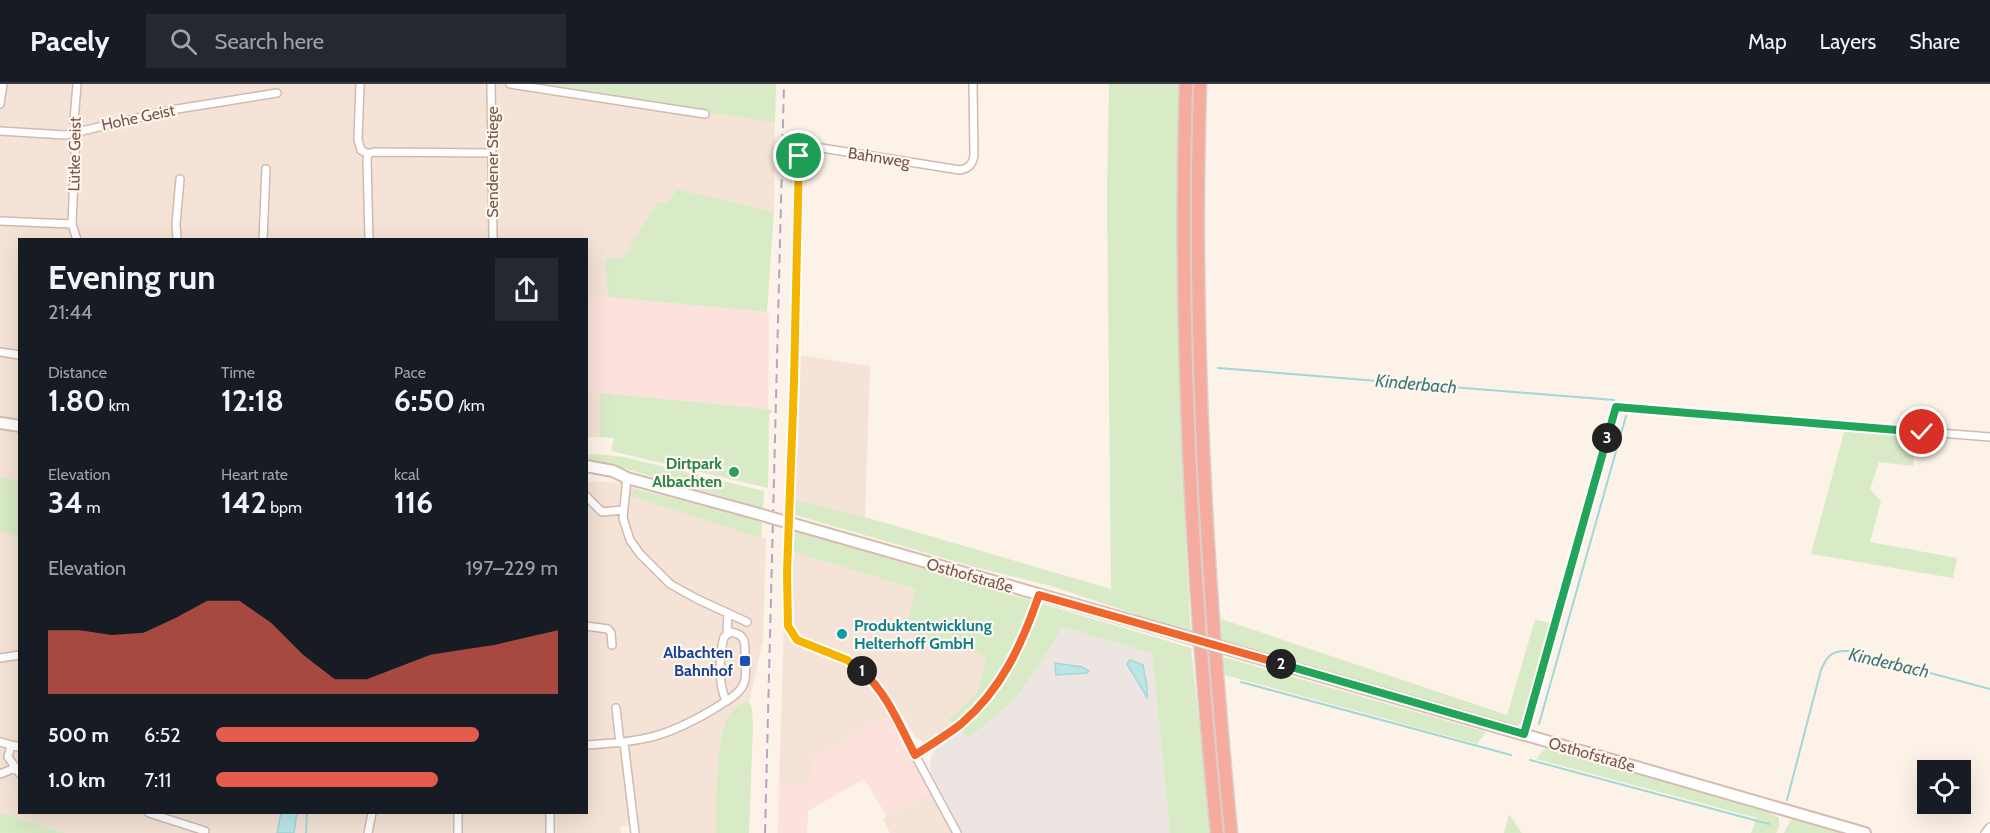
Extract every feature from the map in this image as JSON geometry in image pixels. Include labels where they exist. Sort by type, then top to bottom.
[{"type":"highway","points":[[1186,84],[1184,319],[1187,435],[1203,692],[1216,833]]},
{"type":"highway","points":[[1200,84],[1198,318],[1202,446],[1217,690],[1231,833]]},
{"type":"street","points":[[0,104],[3,84]]},
{"type":"street","name":"Lütke Geist","points":[[76,238],[72,224],[77,84]]},
{"type":"street","points":[[360,84],[358,140],[361,150],[368,154],[374,152],[492,153]]},
{"type":"street","name":"Sendener Stiege","points":[[491,84],[493,238]]},
{"type":"street","points":[[510,84],[705,114]]},
{"type":"street","name":"Bahnweg","points":[[915,755],[885,699],[870,678],[847,660],[797,640],[788,626],[787,573],[799,156],[802,149],[809,146],[960,170],[968,168],[974,156],[973,84]]},
{"type":"street","name":"Hohe Geist","points":[[0,130],[65,135],[76,130],[171,110],[277,93]]},
{"type":"street","points":[[368,154],[369,238]]},
{"type":"street","points":[[263,238],[266,169]]},
{"type":"street","points":[[177,238],[180,179]]},
{"type":"street","points":[[0,221],[72,224]]},
{"type":"street","points":[[0,352],[18,356]]},
{"type":"street","points":[[1524,734],[1616,407],[1990,437]]},
{"type":"street","points":[[0,423],[18,426]]},
{"type":"street","name":"Osthofstraße","points":[[588,466],[613,471],[627,478],[1865,833]]},
{"type":"street","name":"Osthofstraße","points":[[588,473],[610,478],[627,478]]},
{"type":"street","points":[[627,478],[623,510],[625,529],[640,554],[670,584],[747,622]]},
{"type":"street","points":[[588,498],[602,512],[623,510]]},
{"type":"street","points":[[957,833],[915,755],[960,724],[994,689],[1010,666],[1024,638],[1039,595]]},
{"type":"street","points":[[726,701],[721,682],[722,643],[727,633],[728,613]]},
{"type":"street","points":[[588,626],[608,629],[611,633],[612,645]]},
{"type":"street","points":[[588,745],[622,743],[660,736],[679,728],[726,701],[742,687],[745,677],[745,641],[740,634],[727,633]]},
{"type":"street","points":[[0,658],[18,655]]},
{"type":"street","points":[[616,708],[635,833]]},
{"type":"street","points":[[0,742],[18,747]]},
{"type":"street","points":[[0,774],[17,771],[8,757],[11,745]]},
{"type":"street","points":[[152,814],[205,831]]},
{"type":"street","points":[[368,833],[372,814]]},
{"type":"street","points":[[458,814],[458,833]]},
{"type":"street","points":[[550,814],[550,833]]},
{"type":"street","points":[[1985,833],[1990,826]]},
{"type":"shaded area","points":[[0,84],[536,84],[775,123],[774,212],[677,189],[668,202],[657,204],[623,259],[605,259],[608,297],[588,297],[588,238],[18,238],[18,814],[588,814],[588,481],[623,483],[637,489],[628,495],[766,539],[763,640],[749,702],[745,702],[722,732],[716,833],[631,833],[630,826],[621,826],[621,833],[66,833],[0,813]]},
{"type":"shaded area","points":[[588,297],[767,312],[769,317],[768,409],[588,392]]},
{"type":"shaded area","points":[[797,355],[870,366],[865,517],[795,500]]},
{"type":"shaded area","points":[[588,392],[600,393],[600,437],[588,437]]},
{"type":"shaded area","points":[[787,529],[793,530],[793,552],[916,589],[904,631],[982,654],[987,659],[977,692],[948,720],[954,726],[925,743],[914,736],[899,709],[813,760],[810,785],[779,785]]},
{"type":"shaded area","points":[[1062,627],[1152,653],[1170,833],[962,833],[931,773],[931,757],[935,750],[962,732],[968,737],[1014,700],[1041,663]]},
{"type":"shaded area","points":[[888,715],[930,792],[887,816],[864,779],[808,811],[807,833],[778,833],[779,785],[810,785],[813,760]]},
{"type":"shaded area","points":[[930,792],[953,833],[890,833],[883,818]]},
{"type":"green space","points":[[536,84],[776,84],[775,123]]},
{"type":"green space","points":[[1109,84],[1181,84],[1181,358],[1184,496],[1191,633],[1051,586],[978,568],[795,515],[795,500],[865,517],[1111,589],[1107,193]]},
{"type":"green space","points":[[677,189],[774,212],[767,312],[608,297],[605,259],[623,258],[657,203],[668,202]]},
{"type":"green space","points":[[600,393],[772,411],[769,415],[768,488],[611,451],[614,438],[600,437]]},
{"type":"green space","points":[[1845,429],[1917,434],[1913,466],[1879,462],[1870,489],[1881,501],[1870,542],[1957,558],[1953,578],[1811,554]]},
{"type":"green space","points":[[588,455],[623,457],[764,491],[763,508],[626,469],[588,461]]},
{"type":"green space","points":[[0,476],[18,482],[18,537],[0,531]]},
{"type":"green space","points":[[637,489],[762,521],[761,538],[627,495]]},
{"type":"green space","points":[[793,530],[1191,648],[1211,833],[1170,833],[1152,653],[1062,627],[1041,663],[1014,700],[968,738],[948,720],[977,692],[987,659],[981,654],[904,632],[916,589],[793,552]]},
{"type":"green space","points":[[1221,619],[1507,715],[1535,620],[1551,623],[1524,722],[1515,727],[1222,641]]},
{"type":"green space","points":[[1223,657],[1486,732],[1477,744],[1225,675]]},
{"type":"green space","points":[[745,702],[749,702],[752,709],[753,726],[749,833],[716,833],[718,774],[724,728],[731,712]]},
{"type":"green space","points":[[1546,748],[1766,811],[1779,818],[1779,827],[1776,833],[1751,833],[1757,818],[1536,759]]},
{"type":"green space","points":[[0,813],[66,833],[0,833]]},
{"type":"green space","points":[[1509,814],[1522,833],[1504,833]]},
{"type":"green space","points":[[1793,819],[1841,833],[1784,833]]},
{"type":"water","points":[[1130,660],[1143,665],[1147,697],[1127,664]]},
{"type":"water","points":[[1055,663],[1082,667],[1089,671],[1056,675]]},
{"type":"water","points":[[281,814],[297,814],[294,833],[277,833]]},
{"type":"waterway","name":"Kinderbach","points":[[1218,368],[1614,400]]},
{"type":"waterway","name":"Kinderbach","points":[[1539,724],[1626,416]]},
{"type":"waterway","name":"Kinderbach","points":[[1787,800],[1821,670],[1834,653],[1848,651],[1990,689]]},
{"type":"waterway","points":[[1241,682],[1511,755]]},
{"type":"waterway","name":"Kinderbach","points":[[1530,760],[1769,824]]},
{"type":"waterway","points":[[306,833],[307,814]]},
{"type":"railway","points":[[765,833],[784,84]]},
{"type":"place","name":"Dirtpark Albachten","points":[[734,472]]},
{"type":"place","name":"Produktentwicklung Helterhoff GmbH","points":[[842,634]]},
{"type":"place","name":"Albachten Bahnhof","points":[[745,661]]},
{"type":"route","points":[[799,156],[787,573],[788,626],[797,640],[847,660],[870,678],[885,699],[915,755],[960,724],[994,689],[1010,666],[1024,638],[1039,595],[1524,734],[1616,407],[1922,432]]}]
